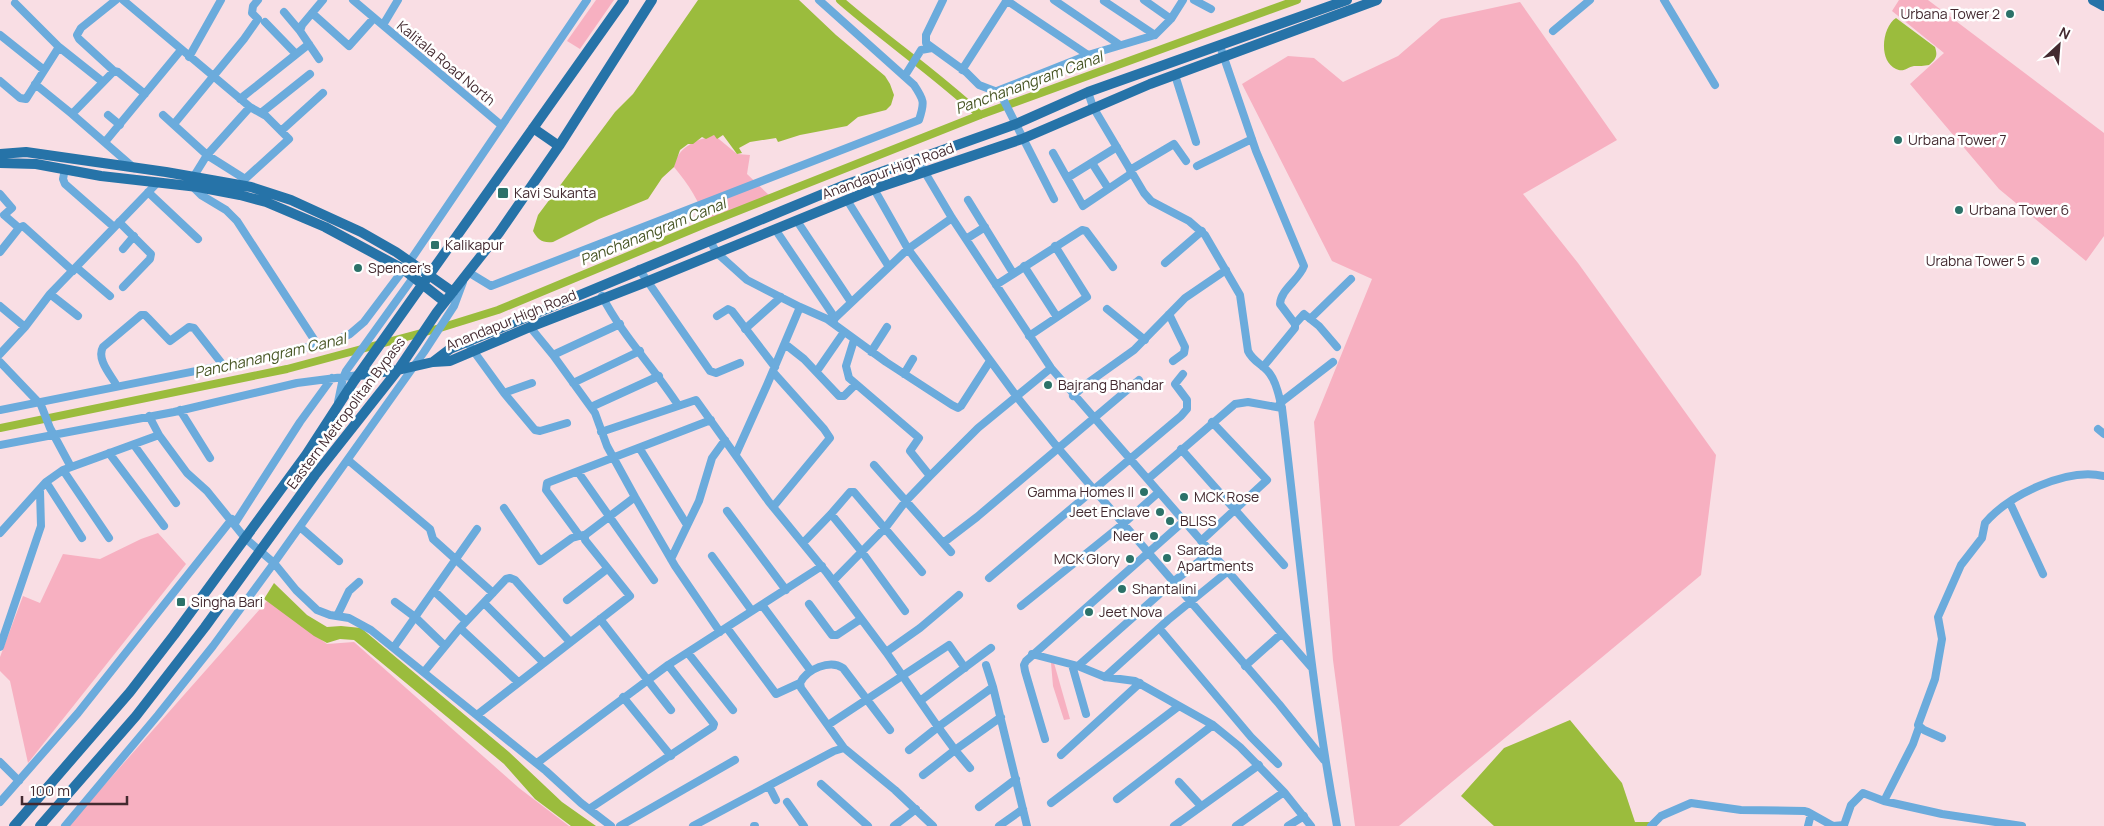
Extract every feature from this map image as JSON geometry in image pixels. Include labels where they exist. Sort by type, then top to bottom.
[{"type":"main road","name":"Eastern Metropolitan Bypass","points":[[14,826],[130,692],[245,538],[306,455],[337,406],[394,324],[624,0]]},
{"type":"main road","name":"Eastern Metropolitan Bypass","points":[[40,826],[136,716],[206,627],[315,475],[400,366],[437,312],[449,304],[453,292],[499,233],[559,146],[652,0]]},
{"type":"main road","name":"Anandapur High Road","points":[[433,362],[450,349],[842,186],[1016,124],[1088,92],[1347,0]]},
{"type":"main road","name":"Anandapur High Road","points":[[433,362],[450,361],[874,189],[1022,139],[1093,107],[1377,0]]},
{"type":"main road","points":[[2093,0],[2104,6]]},
{"type":"main road","points":[[533,128],[559,146]]},
{"type":"main road","points":[[0,154],[26,152],[134,168],[193,181],[251,187],[291,200],[361,232],[406,265],[413,277],[449,304]]},
{"type":"main road","points":[[0,163],[22,162],[101,176],[158,182],[193,181]]},
{"type":"main road","points":[[406,265],[420,268],[453,292]]},
{"type":"main road","points":[[359,375],[400,366],[414,366],[433,362]]},
{"type":"street","points":[[116,0],[81,28],[77,34],[79,39],[114,72],[118,72],[145,94]]},
{"type":"street","points":[[123,0],[240,99],[261,113],[289,139],[245,179],[207,155],[163,115]]},
{"type":"street","points":[[189,57],[221,0]]},
{"type":"street","points":[[174,124],[258,19],[252,13],[253,6],[258,0]]},
{"type":"street","points":[[300,31],[302,25],[323,0]]},
{"type":"street","name":"Kalitala Road North","points":[[353,0],[501,125]]},
{"type":"street","points":[[382,25],[398,0]]},
{"type":"street","points":[[0,410],[276,355],[344,338],[356,330],[406,265],[587,0]]},
{"type":"street","points":[[65,826],[182,684],[274,564],[424,352],[467,274],[491,286],[504,282],[919,120],[923,108],[923,99],[914,85],[819,0]]},
{"type":"street","points":[[943,0],[926,35],[926,43],[979,85],[997,91],[1005,102],[1022,139],[1054,199]]},
{"type":"street","points":[[962,70],[1006,0],[1088,55]]},
{"type":"street","points":[[1054,0],[1120,45]]},
{"type":"street","points":[[1144,0],[1171,19]]},
{"type":"street","points":[[997,91],[1088,55],[1155,35],[1171,19],[1183,0]]},
{"type":"street","points":[[1194,0],[1211,9]]},
{"type":"street","points":[[1553,31],[1590,0]]},
{"type":"street","points":[[1664,0],[1716,85]]},
{"type":"street","points":[[1104,1],[1155,35]]},
{"type":"street","points":[[15,3],[59,47],[103,82]]},
{"type":"street","points":[[284,12],[319,59]]},
{"type":"street","points":[[312,13],[349,46],[374,18]]},
{"type":"street","points":[[265,22],[296,54]]},
{"type":"street","points":[[0,35],[44,70]]},
{"type":"street","points":[[240,99],[309,44]]},
{"type":"street","points":[[1220,46],[1252,139],[1303,262],[1301,272],[1280,297],[1280,304],[1295,324]]},
{"type":"street","points":[[0,81],[23,100],[59,47]]},
{"type":"street","points":[[906,74],[921,50],[932,48]]},
{"type":"street","points":[[105,142],[181,50]]},
{"type":"street","points":[[72,114],[114,72]]},
{"type":"street","points":[[261,113],[310,74]]},
{"type":"street","points":[[1175,75],[1196,142]]},
{"type":"street","points":[[35,84],[134,168]]},
{"type":"street","points":[[1088,92],[1093,107],[1144,193],[1151,201],[1189,221],[1202,231],[1240,294],[1248,351],[1251,358],[1272,375],[1281,406],[1311,667],[1337,826]]},
{"type":"street","points":[[281,131],[323,93]]},
{"type":"street","points":[[250,107],[207,155],[193,181],[201,195],[226,210],[237,221],[317,344]]},
{"type":"street","points":[[108,115],[120,125]]},
{"type":"street","points":[[1197,166],[1252,139]]},
{"type":"street","points":[[1053,153],[1083,206],[1174,144],[1186,161]]},
{"type":"street","points":[[1066,178],[1117,147]]},
{"type":"street","points":[[917,159],[952,218],[1051,368],[1073,396],[1148,479],[1311,667]]},
{"type":"street","points":[[1092,163],[1108,188]]},
{"type":"street","points":[[65,169],[63,179],[66,184],[134,236],[151,254],[150,259],[123,287]]},
{"type":"street","points":[[0,354],[25,327],[50,294],[158,182]]},
{"type":"street","points":[[874,189],[908,249],[1017,397],[1058,448],[1279,704],[1325,761]]},
{"type":"street","points":[[148,192],[198,239]]},
{"type":"street","points":[[0,194],[12,208],[4,214],[19,228]]},
{"type":"street","points":[[847,200],[889,267]]},
{"type":"street","points":[[968,200],[1013,273]]},
{"type":"street","points":[[834,320],[908,249],[952,218]]},
{"type":"street","points":[[798,221],[851,302]]},
{"type":"street","points":[[0,252],[19,228],[23,226],[110,296]]},
{"type":"street","points":[[966,239],[985,227]]},
{"type":"street","points":[[776,229],[834,320],[844,332],[904,374],[958,408],[990,361]]},
{"type":"street","points":[[996,285],[1055,246],[1084,230],[1114,267]]},
{"type":"street","points":[[1165,262],[1202,231]]},
{"type":"street","points":[[122,249],[134,236]]},
{"type":"street","points":[[710,241],[717,253],[747,280],[800,307],[834,320]]},
{"type":"street","points":[[1029,336],[1087,297],[1055,246]]},
{"type":"street","points":[[1024,266],[1058,317]]},
{"type":"street","points":[[337,406],[344,374],[420,268]]},
{"type":"street","points":[[639,270],[710,371],[716,373],[740,363]]},
{"type":"street","points":[[1073,396],[1134,350],[1185,298],[1226,270]]},
{"type":"street","points":[[1310,319],[1352,279]]},
{"type":"street","points":[[598,286],[603,298],[620,324],[660,376],[678,405]]},
{"type":"street","points":[[50,294],[78,316]]},
{"type":"street","points":[[745,329],[781,297]]},
{"type":"street","points":[[0,306],[25,327]]},
{"type":"street","points":[[736,454],[800,307]]},
{"type":"street","points":[[717,316],[728,309],[730,310],[774,370],[830,438],[773,507]]},
{"type":"street","points":[[1108,309],[1145,340]]},
{"type":"street","points":[[1169,314],[1185,347],[1184,353],[1173,361]]},
{"type":"street","points":[[1263,367],[1304,314],[1319,326],[1336,347]]},
{"type":"street","points":[[117,386],[100,357],[100,351],[141,315],[145,315],[170,341],[185,328],[190,326],[194,328],[223,365]]},
{"type":"street","points":[[552,355],[620,324]]},
{"type":"street","points":[[530,327],[591,407],[614,459],[671,559],[724,630],[776,694],[800,683],[811,671],[837,664],[843,668],[868,699],[890,730]]},
{"type":"street","points":[[871,352],[887,327]]},
{"type":"street","points":[[817,371],[844,332]]},
{"type":"street","points":[[854,340],[846,366],[849,378],[919,438],[910,452],[930,476]]},
{"type":"street","points":[[467,342],[504,393],[535,430],[540,431],[567,423]]},
{"type":"street","points":[[785,344],[817,371],[832,390],[841,397],[856,384]]},
{"type":"street","points":[[573,383],[640,351]]},
{"type":"street","points":[[904,374],[913,359]]},
{"type":"street","points":[[0,362],[39,402],[67,469],[109,538]]},
{"type":"street","points":[[1148,479],[1235,404],[1242,402],[1281,406],[1333,362]]},
{"type":"street","points":[[833,581],[886,527],[905,502],[978,428],[1051,368]]},
{"type":"street","points":[[0,445],[51,432],[180,410],[297,383],[332,378],[344,374],[359,375]]},
{"type":"street","points":[[989,578],[1095,490],[1187,409],[1187,400],[1175,384],[1183,374]]},
{"type":"street","points":[[591,407],[660,376]]},
{"type":"street","points":[[0,802],[78,713],[233,521],[332,378]]},
{"type":"street","points":[[943,543],[977,517],[1139,380]]},
{"type":"street","points":[[504,393],[532,383]]},
{"type":"street","points":[[601,432],[696,400],[773,507],[822,566],[886,652],[938,727],[970,768]]},
{"type":"street","points":[[180,410],[210,458]]},
{"type":"street","points":[[149,416],[187,474],[202,486],[233,521],[245,538],[274,564],[296,590],[317,610],[349,618],[362,624],[394,647],[537,763],[611,826]]},
{"type":"street","points":[[478,715],[630,596],[587,544],[545,487],[547,483],[614,459],[711,420]]},
{"type":"street","points":[[1201,541],[1267,480],[1212,422]]},
{"type":"street","points":[[0,533],[40,491],[46,482],[67,469],[159,434]]},
{"type":"street","points":[[671,559],[699,501],[712,458],[725,440]]},
{"type":"street","points":[[134,445],[176,503]]},
{"type":"street","points":[[640,449],[687,525]]},
{"type":"street","points":[[1181,449],[1284,565]]},
{"type":"street","points":[[109,453],[164,526]]},
{"type":"street","points":[[348,460],[430,529],[433,539],[493,593]]},
{"type":"street","points":[[874,465],[951,552]]},
{"type":"street","points":[[578,472],[654,580]]},
{"type":"street","points":[[1884,801],[1913,744],[1919,727],[1919,720],[1935,679],[1942,639],[1938,617],[1941,608],[1961,565],[1982,538],[1985,523],[2010,503],[2040,486],[2064,477],[2080,474],[2104,476]]},
{"type":"street","points":[[46,482],[82,538]]},
{"type":"street","points":[[0,647],[41,526],[40,491]]},
{"type":"street","points":[[803,543],[850,492],[854,492],[886,527],[922,572]]},
{"type":"street","points":[[1021,606],[1124,523],[1159,492]]},
{"type":"street","points":[[504,508],[540,561],[572,538],[582,535],[635,497]]},
{"type":"street","points":[[2010,503],[2043,574]]},
{"type":"street","points":[[727,511],[786,590]]},
{"type":"street","points":[[831,514],[862,552],[905,611]]},
{"type":"street","points":[[1045,739],[1024,665],[1032,654],[1150,554],[1184,521]]},
{"type":"street","points":[[300,526],[338,561]]},
{"type":"street","points":[[394,647],[477,530]]},
{"type":"street","points":[[1075,665],[1211,552]]},
{"type":"street","points":[[712,556],[752,611]]},
{"type":"street","points":[[537,763],[668,665],[822,566]]},
{"type":"street","points":[[567,600],[607,569]]},
{"type":"street","points":[[1105,677],[1159,628],[1227,572]]},
{"type":"street","points":[[424,672],[463,625],[506,579],[510,578],[516,580],[570,642]]},
{"type":"street","points":[[337,616],[349,591],[359,582]]},
{"type":"street","points":[[434,590],[463,625],[518,682]]},
{"type":"street","points":[[886,652],[920,628],[959,595]]},
{"type":"street","points":[[395,602],[445,646]]},
{"type":"street","points":[[484,603],[544,663]]},
{"type":"street","points":[[809,604],[832,636],[837,635],[861,619]]},
{"type":"street","points":[[762,605],[811,671]]},
{"type":"street","points":[[600,619],[671,710]]},
{"type":"street","points":[[0,621],[7,626]]},
{"type":"street","points":[[1159,628],[1251,737],[1278,764]]},
{"type":"street","points":[[1245,666],[1281,634]]},
{"type":"street","points":[[828,725],[949,645],[965,668]]},
{"type":"street","points":[[920,701],[991,648]]},
{"type":"street","points":[[688,653],[733,710]]},
{"type":"street","points":[[1032,654],[1075,665],[1105,677],[1140,683],[1213,726],[1240,746],[1284,792],[1311,826]]},
{"type":"street","points":[[589,809],[711,731],[714,724],[668,665]]},
{"type":"street","points":[[986,665],[1001,717],[1027,826]]},
{"type":"street","points":[[1075,665],[1086,714]]},
{"type":"street","points":[[800,683],[844,748],[934,826]]},
{"type":"street","points":[[1061,755],[1140,683]]},
{"type":"street","points":[[909,750],[993,687]]},
{"type":"street","points":[[624,697],[671,756]]},
{"type":"street","points":[[1051,803],[1179,706]]},
{"type":"street","points":[[923,775],[1001,717]]},
{"type":"street","points":[[1117,799],[1213,726]]},
{"type":"street","points":[[1919,727],[1942,738]]},
{"type":"street","points":[[1240,746],[1251,737]]},
{"type":"street","points":[[693,826],[834,750],[844,748]]},
{"type":"street","points":[[620,826],[735,760]]},
{"type":"street","points":[[0,762],[19,780]]},
{"type":"street","points":[[1174,826],[1259,766]]},
{"type":"street","points":[[979,807],[1016,779]]},
{"type":"street","points":[[1179,782],[1202,806]]},
{"type":"street","points":[[821,784],[868,826]]},
{"type":"street","points":[[768,786],[776,800]]},
{"type":"street","points":[[1236,826],[1284,792]]},
{"type":"street","points":[[1651,826],[1661,816],[1691,803],[1741,810],[1808,812],[1833,826],[1844,825],[1851,805],[1863,793],[1884,801],[1942,814],[2022,826]]},
{"type":"street","points":[[787,802],[804,826]]},
{"type":"street","points":[[894,826],[916,809]]},
{"type":"street","points":[[999,826],[1023,809]]},
{"type":"street","points":[[1808,812],[1811,818],[1808,826]]},
{"type":"street","points":[[1288,826],[1304,816]]},
{"type":"shaded area","points":[[596,0],[614,0],[580,49],[567,41]]},
{"type":"shaded area","points":[[698,0],[799,0],[836,35],[885,76],[894,95],[891,105],[886,110],[858,117],[847,126],[800,135],[778,142],[776,138],[750,142],[739,148],[742,153],[737,154],[723,135],[717,139],[714,135],[706,139],[702,137],[680,150],[674,167],[662,178],[648,199],[599,219],[553,242],[541,240],[533,231],[538,215],[615,112],[633,94]]},
{"type":"shaded area","points":[[1899,0],[1928,0],[2104,133],[2104,236],[2086,261],[1999,189],[1910,84],[1944,53],[1892,11]]},
{"type":"shaded area","points":[[1520,2],[1617,140],[1523,194],[1578,263],[1716,455],[1701,575],[1399,826],[1355,826],[1333,660],[1314,422],[1372,279],[1332,261],[1242,84],[1288,56],[1314,58],[1343,82],[1398,56],[1441,19]]},
{"type":"shaded area","points":[[1896,18],[1935,47],[1936,57],[1929,65],[1914,66],[1901,70],[1890,65],[1884,52],[1885,36],[1891,22]]},
{"type":"shaded area","points":[[714,135],[737,154],[750,155],[747,174],[772,198],[705,224],[693,194],[674,167],[679,154],[688,145]]},
{"type":"shaded area","points":[[158,533],[186,564],[28,763],[10,681],[0,671],[0,657],[23,596],[40,603],[63,554],[100,559]]},
{"type":"shaded area","points":[[274,583],[307,615],[327,627],[361,628],[509,752],[562,802],[596,826],[571,826],[535,799],[504,764],[354,640],[340,639],[327,643],[314,636],[264,599]]},
{"type":"shaded area","points":[[268,600],[327,644],[354,642],[519,788],[569,826],[68,826]]},
{"type":"shaded area","points":[[1051,663],[1054,663],[1070,719],[1064,720],[1053,686]]},
{"type":"shaded area","points":[[1570,720],[1622,783],[1635,822],[1653,822],[1653,826],[1494,826],[1461,796],[1504,748]]},
{"type":"waterway","points":[[840,0],[946,85],[980,115]]},
{"type":"waterway","name":"Panchanangram Canal","points":[[0,428],[287,369],[440,328],[498,310],[705,224],[980,115],[1297,0]]},
{"type":"place","name":"Urbana Tower 2","points":[[2010,14]]},
{"type":"place","name":"Urbana Tower 7","points":[[1898,140]]},
{"type":"place","name":"Kavi Sukanta","points":[[503,193]]},
{"type":"place","name":"Urbana Tower 6","points":[[1959,210]]},
{"type":"place","name":"Kalikapur","points":[[435,245]]},
{"type":"place","name":"Urabna Tower 5","points":[[2035,261]]},
{"type":"place","name":"Spencer's","points":[[358,268]]},
{"type":"place","name":"Bajrang Bhandar","points":[[1048,385]]},
{"type":"place","name":"Gamma Homes II","points":[[1144,492]]},
{"type":"place","name":"MCK Rose","points":[[1184,497]]},
{"type":"place","name":"Jeet Enclave","points":[[1160,512]]},
{"type":"place","name":"BLISS","points":[[1170,521]]},
{"type":"place","name":"Neer","points":[[1154,536]]},
{"type":"place","name":"Sarada Apartments","points":[[1167,558]]},
{"type":"place","name":"MCK Glory","points":[[1130,559]]},
{"type":"place","name":"Shantalini","points":[[1122,589]]},
{"type":"place","name":"Singha Bari","points":[[181,602]]},
{"type":"place","name":"Jeet Nova","points":[[1089,612]]}]
